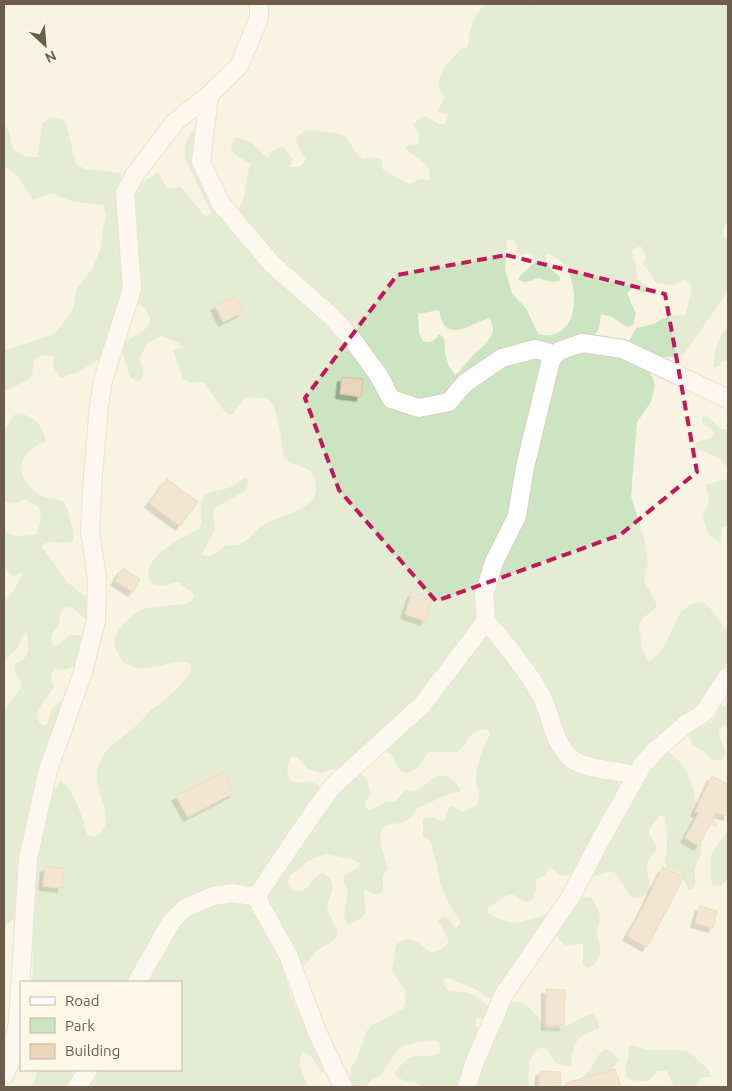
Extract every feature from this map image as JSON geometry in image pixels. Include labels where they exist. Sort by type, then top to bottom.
[{"type":"street","points":[[21,981],[28,859],[48,770],[83,672],[96,620],[97,578],[90,532],[93,475],[100,406],[104,380],[132,289],[125,192],[134,176],[174,122],[209,95],[239,66],[259,18],[259,4]]},
{"type":"street","points":[[209,95],[201,162],[221,204],[272,264],[331,316],[353,340],[379,376],[391,399],[419,408],[449,402],[465,382],[502,358],[535,349],[547,352],[551,360]]},
{"type":"street","points":[[636,776],[627,772],[600,769],[574,761],[560,747],[541,696],[512,651],[486,621],[484,594],[494,562],[517,516],[525,467],[551,360],[559,351],[582,343],[623,349],[728,399]]},
{"type":"street","points":[[256,897],[334,785],[422,705],[486,621]]},
{"type":"street","points":[[467,1087],[474,1064],[504,994],[570,898],[643,764],[685,725],[704,713],[728,676]]},
{"type":"street","points":[[138,981],[171,922],[185,908],[212,896],[233,894],[256,897]]},
{"type":"street","points":[[256,897],[288,955],[318,1032],[343,1087]]},
{"type":"street","points":[[4,1075],[10,1062],[18,1022],[20,989]]},
{"type":"street","points":[[77,1087],[87,1071]]},
{"type":"highlighted area","points":[[506,255],[665,294],[697,472],[620,535],[436,601],[339,490],[305,398],[397,275]]},
{"type":"green space","points":[[486,4],[526,4],[529,6],[532,4],[728,4],[728,221],[724,227],[723,237],[728,239],[728,291],[684,354],[662,357],[627,344],[636,328],[651,325],[669,316],[685,315],[691,292],[690,284],[685,279],[673,285],[656,283],[642,264],[645,260],[645,255],[641,246],[631,250],[637,279],[649,289],[644,293],[634,287],[627,293],[636,314],[633,325],[627,327],[612,317],[601,314],[599,328],[593,338],[567,339],[548,344],[558,365],[573,349],[627,358],[652,376],[655,386],[651,402],[637,422],[631,496],[644,538],[648,562],[644,581],[656,603],[656,608],[644,617],[639,625],[642,649],[649,662],[664,647],[680,613],[691,604],[702,602],[707,604],[728,630],[728,661],[698,704],[685,713],[637,764],[614,777],[623,789],[640,782],[669,753],[681,763],[690,778],[695,801],[698,806],[719,826],[698,826],[687,831],[693,839],[701,844],[701,854],[695,868],[695,883],[693,888],[689,890],[680,873],[666,867],[667,836],[665,816],[660,816],[650,828],[649,833],[656,846],[656,851],[647,863],[651,887],[643,896],[632,898],[612,871],[594,876],[583,872],[562,876],[550,867],[545,875],[536,880],[536,890],[532,900],[524,901],[511,895],[488,908],[488,913],[494,917],[516,923],[551,914],[575,899],[590,897],[597,907],[600,919],[597,935],[600,955],[594,965],[586,968],[583,964],[583,944],[565,945],[553,930],[530,942],[512,966],[497,997],[488,998],[475,989],[449,978],[444,979],[443,984],[449,991],[471,994],[490,1008],[486,1020],[477,1018],[475,1023],[483,1041],[491,1043],[499,1030],[509,1003],[515,1002],[526,1005],[540,1020],[546,1031],[559,1029],[593,1014],[599,1023],[599,1028],[580,1037],[577,1041],[571,1066],[554,1061],[548,1051],[540,1047],[530,1060],[528,1076],[530,1087],[423,1087],[396,1076],[395,1072],[410,1057],[430,1056],[439,1053],[440,1047],[437,1041],[429,1040],[402,1046],[381,1075],[370,1081],[366,1087],[351,1087],[351,1068],[357,1059],[366,1032],[372,1025],[403,1009],[405,1005],[406,991],[392,969],[396,945],[401,941],[415,941],[432,953],[448,944],[448,939],[438,920],[442,916],[446,917],[456,928],[460,924],[460,920],[450,906],[441,886],[430,841],[423,837],[423,820],[426,817],[436,818],[440,821],[444,820],[451,805],[463,812],[476,806],[480,796],[476,784],[477,768],[482,750],[490,734],[488,729],[475,732],[457,752],[430,752],[414,771],[405,773],[398,768],[392,756],[385,752],[374,760],[321,773],[308,769],[296,756],[291,757],[288,768],[290,780],[298,783],[309,781],[318,785],[319,789],[315,798],[311,824],[327,810],[343,779],[357,774],[362,774],[368,782],[371,795],[365,802],[365,806],[368,810],[385,802],[395,801],[405,791],[416,791],[437,776],[451,779],[460,788],[460,792],[446,795],[418,808],[407,821],[389,825],[381,830],[381,844],[388,868],[383,876],[383,890],[378,895],[365,890],[366,913],[360,919],[348,925],[344,919],[348,892],[343,881],[344,876],[359,867],[360,863],[352,859],[325,854],[308,861],[290,875],[288,883],[293,891],[304,890],[318,875],[323,873],[331,880],[332,884],[327,907],[336,928],[337,936],[317,951],[303,967],[300,964],[284,968],[291,996],[325,1070],[321,1073],[312,1057],[304,1052],[301,1055],[300,1064],[309,1087],[31,1087],[37,1071],[182,1071],[182,981],[32,981],[34,962],[27,934],[17,917],[4,926],[4,715],[5,710],[22,685],[14,668],[15,664],[27,655],[28,647],[27,632],[23,634],[18,648],[6,658],[4,665],[4,601],[12,592],[23,573],[15,576],[7,570],[4,558],[4,532],[17,536],[36,535],[41,516],[37,506],[26,499],[13,504],[4,501],[4,429],[17,413],[29,416],[37,422],[43,431],[46,442],[37,445],[23,459],[23,476],[30,487],[38,494],[64,502],[71,521],[73,541],[65,543],[49,542],[42,546],[69,583],[79,592],[93,599],[87,620],[70,607],[64,608],[61,611],[59,624],[51,638],[53,645],[58,645],[70,635],[79,635],[83,639],[77,665],[64,670],[54,668],[51,677],[54,687],[38,711],[38,716],[43,726],[48,723],[52,709],[62,699],[66,689],[70,687],[49,802],[60,780],[74,797],[87,834],[94,837],[103,831],[106,824],[106,813],[97,780],[99,764],[105,752],[174,692],[192,670],[191,665],[185,662],[136,668],[123,662],[115,647],[114,642],[118,631],[131,617],[140,611],[156,607],[186,604],[193,599],[194,594],[178,582],[163,586],[152,584],[148,575],[150,566],[155,558],[172,544],[199,529],[201,525],[201,504],[204,495],[231,487],[246,477],[249,481],[245,491],[215,508],[213,513],[215,530],[202,554],[209,556],[225,546],[238,545],[263,525],[294,512],[309,503],[314,497],[316,490],[315,481],[310,471],[284,459],[275,410],[269,400],[264,398],[245,398],[234,414],[229,415],[204,383],[188,382],[183,378],[173,351],[182,347],[179,343],[161,336],[148,343],[140,356],[143,376],[138,382],[130,377],[122,347],[130,339],[146,329],[150,319],[146,310],[136,303],[103,357],[78,372],[60,378],[53,366],[53,356],[43,355],[35,358],[31,378],[4,392],[4,351],[54,334],[73,310],[77,288],[93,268],[102,244],[106,214],[103,205],[74,202],[51,193],[33,200],[18,176],[6,167],[4,169],[4,124],[9,130],[13,150],[27,157],[38,157],[42,124],[50,117],[65,120],[76,164],[85,169],[121,173],[121,198],[128,206],[141,183],[158,172],[167,189],[181,187],[203,214],[208,216],[211,213],[185,158],[186,142],[197,125],[210,181],[237,211],[245,194],[247,176],[251,164],[234,154],[231,146],[235,137],[251,142],[268,159],[271,152],[279,147],[284,148],[293,159],[290,167],[299,167],[306,160],[297,144],[296,137],[304,131],[311,130],[341,134],[346,137],[358,156],[364,159],[374,157],[381,159],[383,170],[410,184],[420,179],[429,180],[430,174],[426,165],[405,147],[419,142],[419,133],[413,125],[421,117],[426,116],[439,124],[444,124],[449,115],[440,113],[437,110],[445,98],[439,87],[440,77],[454,56],[462,48],[466,49],[473,21]],"holes":[[[509,239],[517,245],[517,252],[521,255],[530,252],[535,258],[535,262],[518,279],[521,281],[528,282],[538,278],[551,282],[560,281],[560,277],[550,268],[546,255],[550,254],[568,269],[573,288],[574,306],[569,322],[557,333],[552,335],[538,334],[527,310],[512,293],[505,270],[507,242]],[[439,310],[446,327],[452,330],[465,328],[488,318],[492,324],[493,330],[488,341],[455,375],[446,358],[443,338],[439,334],[433,341],[426,342],[423,341],[419,333],[418,314]]]},
{"type":"green space","points":[[728,329],[728,361],[722,362],[714,368],[717,343],[724,330]]},
{"type":"green space","points":[[706,416],[721,429],[728,429],[728,469],[717,457],[695,446],[697,442],[711,438],[714,434],[711,429],[703,424],[702,419]]},
{"type":"green space","points":[[728,479],[728,523],[727,526],[722,528],[721,543],[709,535],[703,518],[709,499],[705,485]]},
{"type":"green space","points":[[721,706],[728,706],[728,725],[719,729],[725,755],[724,759],[713,760],[703,751],[692,745],[689,735],[692,731],[712,722]]},
{"type":"green space","points":[[728,832],[728,879],[721,886],[712,885],[712,856],[717,845]]},
{"type":"green space","points":[[633,1045],[648,1050],[679,1050],[689,1052],[708,1069],[711,1077],[701,1077],[696,1087],[674,1087],[667,1071],[658,1071],[648,1081],[630,1079],[626,1076],[625,1072],[629,1047]]},
{"type":"green space","points":[[605,1049],[609,1050],[619,1059],[617,1063],[593,1087],[575,1087],[574,1084],[587,1073]]},
{"type":"building","points":[[235,296],[243,312],[223,322],[215,306]]},
{"type":"building","points":[[342,377],[363,379],[361,397],[340,394]]},
{"type":"building","points":[[167,479],[198,502],[180,526],[149,503]]},
{"type":"building","points":[[123,568],[140,579],[133,592],[115,581]]},
{"type":"building","points":[[412,592],[432,599],[425,621],[405,614]]},
{"type":"building","points":[[223,772],[234,793],[188,817],[176,796]]},
{"type":"building","points":[[712,776],[728,784],[728,816],[716,812],[699,846],[685,838],[699,813],[695,812]]},
{"type":"building","points":[[45,867],[64,868],[62,888],[43,886]]},
{"type":"building","points":[[663,867],[684,877],[647,947],[627,936]]},
{"type":"building","points":[[700,906],[717,911],[713,928],[695,923]]},
{"type":"building","points":[[546,989],[565,990],[564,1026],[546,1026]]},
{"type":"building","points":[[615,1069],[621,1087],[567,1087],[566,1083]]},
{"type":"building","points":[[540,1071],[561,1072],[560,1087],[539,1087]]}]
